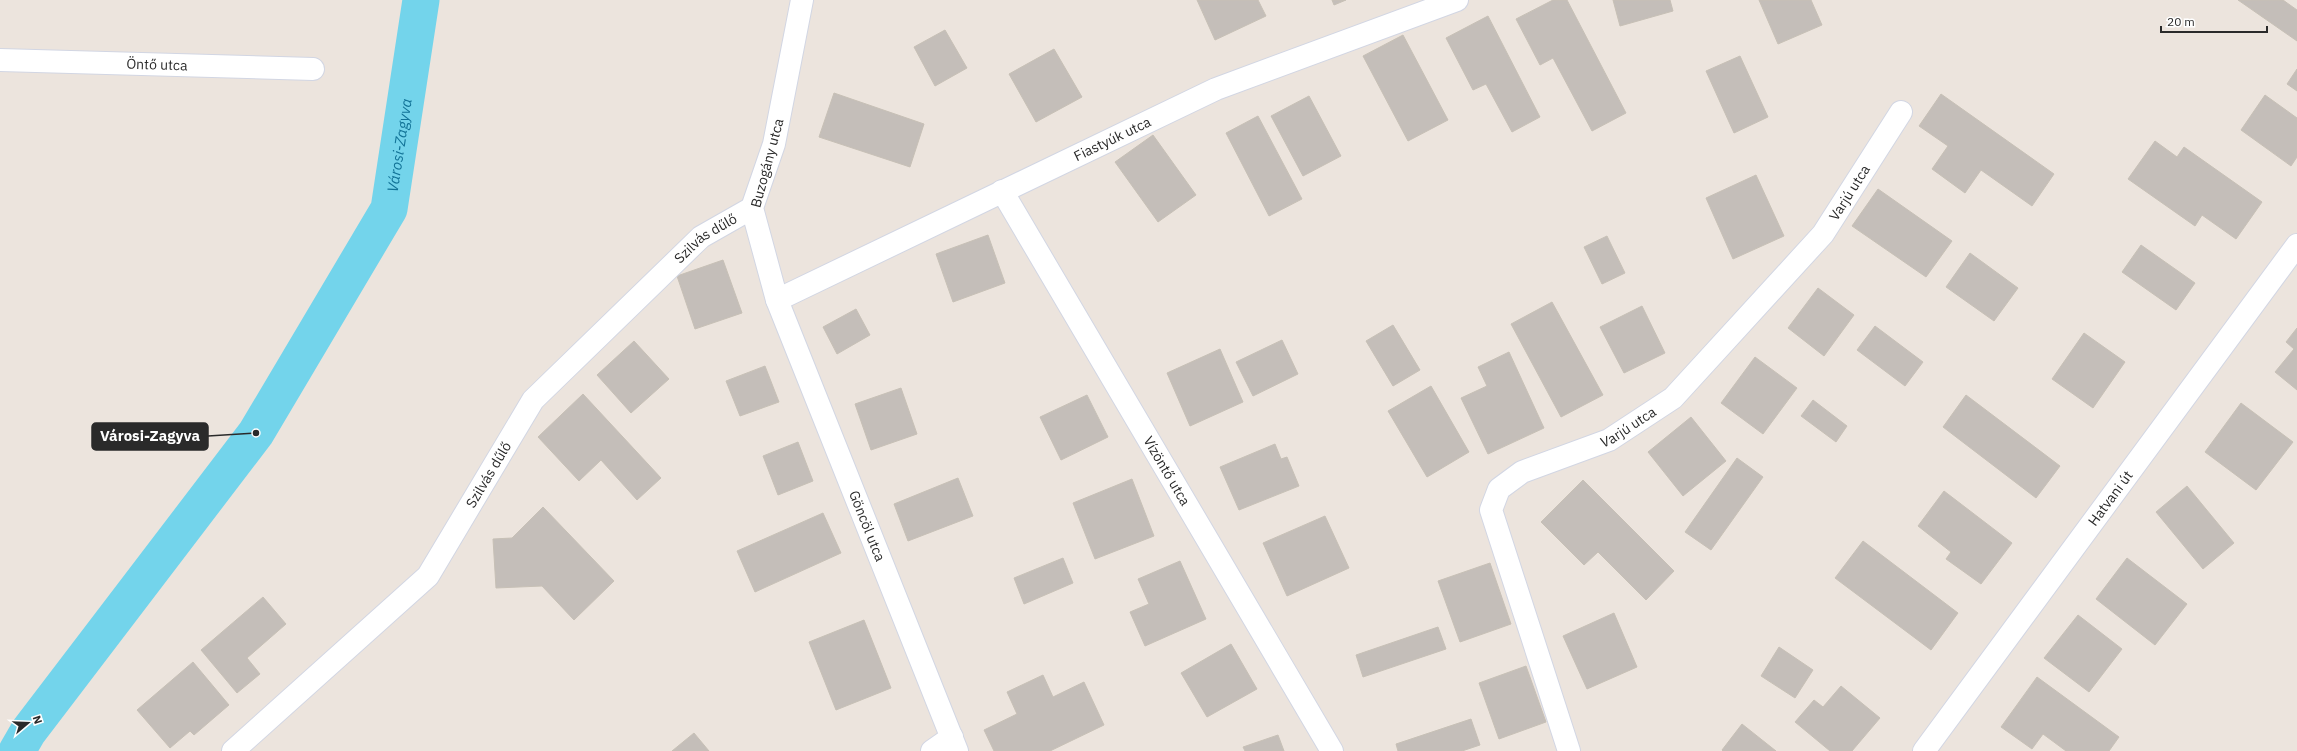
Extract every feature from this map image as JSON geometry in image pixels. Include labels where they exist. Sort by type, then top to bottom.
[{"type":"street","name":"Buzogány utca","points":[[777,300],[752,208],[774,144],[802,0]]},
{"type":"street","name":"Fiastyúk utca","points":[[777,300],[1002,190],[1216,89],[1457,0]]},
{"type":"street","name":"Öntő utca","points":[[0,60],[313,69]]},
{"type":"street","name":"Varjú utca","points":[[1569,751],[1491,510],[1499,489],[1522,472],[1609,440],[1673,398],[1823,234],[1901,112]]},
{"type":"street","name":"Vízöntő utca","points":[[1002,190],[1332,751]]},
{"type":"street","name":"Szilvás dűlő","points":[[233,751],[428,576],[533,400],[702,237],[752,208]]},
{"type":"street","name":"Hatvani út","points":[[1924,751],[2297,245]]},
{"type":"street","name":"Göncöl utca","points":[[777,300],[955,744]]},
{"type":"street","points":[[932,751],[955,744]]},
{"type":"building","points":[[1197,0],[1258,0],[1266,16],[1215,40]]},
{"type":"building","points":[[1332,0],[1346,0],[1334,5]]},
{"type":"building","points":[[1553,0],[1567,0],[1626,113],[1592,131],[1553,58],[1540,65],[1516,19]]},
{"type":"building","points":[[1613,0],[1670,0],[1673,11],[1620,26]]},
{"type":"building","points":[[1759,0],[1811,0],[1822,25],[1778,44]]},
{"type":"building","points":[[2238,0],[2283,0],[2297,10],[2297,41]]},
{"type":"building","points":[[1488,16],[1540,117],[1512,132],[1486,84],[1473,90],[1446,38]]},
{"type":"building","points":[[945,30],[967,68],[935,86],[914,47]]},
{"type":"building","points":[[1403,35],[1448,120],[1408,141],[1363,56]]},
{"type":"building","points":[[1054,49],[1082,97],[1036,122],[1009,74]]},
{"type":"building","points":[[1740,56],[1768,117],[1734,133],[1706,71]]},
{"type":"building","points":[[2297,69],[2297,91],[2287,84]]},
{"type":"building","points":[[834,93],[924,124],[910,167],[819,137]]},
{"type":"building","points":[[1941,94],[2054,174],[2032,206],[1981,170],[1965,193],[1932,169],[1948,146],[1919,126]]},
{"type":"building","points":[[2265,95],[2297,118],[2297,157],[2291,166],[2241,130]]},
{"type":"building","points":[[1309,96],[1341,156],[1303,176],[1271,116]]},
{"type":"building","points":[[1258,116],[1302,199],[1269,216],[1226,133]]},
{"type":"building","points":[[1153,135],[1196,195],[1158,222],[1115,162]]},
{"type":"building","points":[[2155,141],[2177,157],[2184,147],[2262,202],[2236,239],[2202,215],[2195,226],[2128,179]]},
{"type":"building","points":[[1756,175],[1784,236],[1733,259],[1706,198]]},
{"type":"building","points":[[1878,189],[1952,241],[1926,277],[1852,226]]},
{"type":"building","points":[[988,235],[1005,283],[953,302],[936,254]]},
{"type":"building","points":[[1607,236],[1625,273],[1602,284],[1584,247]]},
{"type":"building","points":[[2141,245],[2195,283],[2176,310],[2122,272]]},
{"type":"building","points":[[1970,253],[2018,288],[1994,321],[1946,287]]},
{"type":"building","points":[[723,260],[742,313],[695,329],[677,276]]},
{"type":"building","points":[[1818,288],[1854,315],[1824,356],[1788,328]]},
{"type":"building","points":[[1552,302],[1603,395],[1561,417],[1511,324]]},
{"type":"building","points":[[1642,306],[1665,353],[1624,373],[1600,327]]},
{"type":"building","points":[[856,309],[870,335],[837,354],[823,327]]},
{"type":"building","points":[[1393,325],[1420,370],[1393,386],[1366,341]]},
{"type":"building","points":[[1875,326],[1923,362],[1905,386],[1857,350]]},
{"type":"building","points":[[2297,328],[2297,390],[2275,372],[2294,349],[2286,342]]},
{"type":"building","points":[[2084,333],[2125,362],[2093,408],[2052,379]]},
{"type":"building","points":[[1282,340],[1298,374],[1253,396],[1236,362]]},
{"type":"building","points":[[634,341],[669,379],[631,413],[597,375]]},
{"type":"building","points":[[1220,349],[1243,402],[1190,426],[1167,373]]},
{"type":"building","points":[[1509,352],[1544,428],[1488,454],[1461,398],[1487,386],[1478,367]]},
{"type":"building","points":[[1755,357],[1797,388],[1763,434],[1721,403]]},
{"type":"building","points":[[765,366],[779,402],[740,416],[726,381]]},
{"type":"building","points":[[1431,386],[1469,452],[1427,477],[1388,411]]},
{"type":"building","points":[[901,388],[917,434],[871,450],[855,404]]},
{"type":"building","points":[[583,394],[661,478],[637,500],[601,460],[579,481],[538,437]]},
{"type":"building","points":[[1087,395],[1108,437],[1061,460],[1040,417]]},
{"type":"building","points":[[1966,395],[2060,466],[2036,498],[1943,427]]},
{"type":"building","points":[[1813,400],[1847,426],[1836,442],[1801,416]]},
{"type":"building","points":[[2241,403],[2293,442],[2256,490],[2205,452]]},
{"type":"building","points":[[1691,417],[1726,461],[1683,496],[1648,452]]},
{"type":"building","points":[[798,442],[813,481],[778,495],[763,456]]},
{"type":"building","points":[[1275,444],[1281,459],[1287,457],[1299,486],[1239,510],[1220,467]]},
{"type":"building","points":[[1737,458],[1763,477],[1711,550],[1685,532]]},
{"type":"building","points":[[958,478],[973,516],[908,541],[894,504]]},
{"type":"building","points":[[1132,479],[1154,536],[1095,559],[1073,503]]},
{"type":"building","points":[[1583,480],[1674,571],[1646,600],[1598,552],[1584,565],[1541,522]]},
{"type":"building","points":[[2187,486],[2234,543],[2203,569],[2156,512]]},
{"type":"building","points":[[1944,491],[2012,543],[1981,584],[1946,559],[1951,552],[1918,526]]},
{"type":"building","points":[[543,507],[614,581],[574,620],[542,586],[496,588],[493,539],[512,538]]},
{"type":"building","points":[[823,513],[841,553],[755,592],[737,551]]},
{"type":"building","points":[[1325,516],[1349,568],[1287,596],[1263,543]]},
{"type":"building","points":[[1863,541],[1958,613],[1931,650],[1835,578]]},
{"type":"building","points":[[1063,558],[1073,583],[1024,604],[1014,578]]},
{"type":"building","points":[[2127,558],[2187,604],[2155,645],[2096,599]]},
{"type":"building","points":[[1180,561],[1206,619],[1145,646],[1130,612],[1149,604],[1138,579]]},
{"type":"building","points":[[1490,563],[1511,624],[1460,642],[1438,581]]},
{"type":"building","points":[[263,597],[286,624],[247,658],[260,674],[237,693],[201,650]]},
{"type":"building","points":[[1614,613],[1637,667],[1587,689],[1563,636]]},
{"type":"building","points":[[2078,615],[2122,649],[2089,692],[2044,658]]},
{"type":"building","points":[[864,620],[891,688],[836,710],[809,642]]},
{"type":"building","points":[[1438,627],[1446,649],[1363,677],[1356,655]]},
{"type":"building","points":[[1231,644],[1257,689],[1207,717],[1181,673]]},
{"type":"building","points":[[1779,647],[1813,670],[1795,698],[1761,676]]},
{"type":"building","points":[[193,662],[229,705],[194,735],[190,731],[170,748],[137,710]]},
{"type":"building","points":[[1526,666],[1546,722],[1499,739],[1479,683]]},
{"type":"building","points":[[1043,675],[1053,697],[1084,682],[1104,725],[1050,751],[994,751],[984,730],[1017,714],[1007,692]]},
{"type":"building","points":[[2037,677],[2119,737],[2109,751],[2066,751],[2043,734],[2032,749],[2001,727]]},
{"type":"building","points":[[1841,686],[1880,718],[1852,751],[1830,751],[1795,722],[1814,700],[1823,707]]},
{"type":"building","points":[[1471,719],[1480,745],[1462,751],[1398,751],[1396,744]]},
{"type":"building","points":[[1742,724],[1776,751],[1723,751],[1722,750]]},
{"type":"building","points":[[694,733],[709,751],[672,751]]},
{"type":"building","points":[[1278,735],[1284,751],[1245,751],[1243,747]]},
{"type":"waterway","name":"Városi-Zagyva","points":[[17,751],[28,732],[256,433],[389,209],[421,0]]},
{"type":"place","name":"Városi-Zagyva","points":[[256,433]]}]
